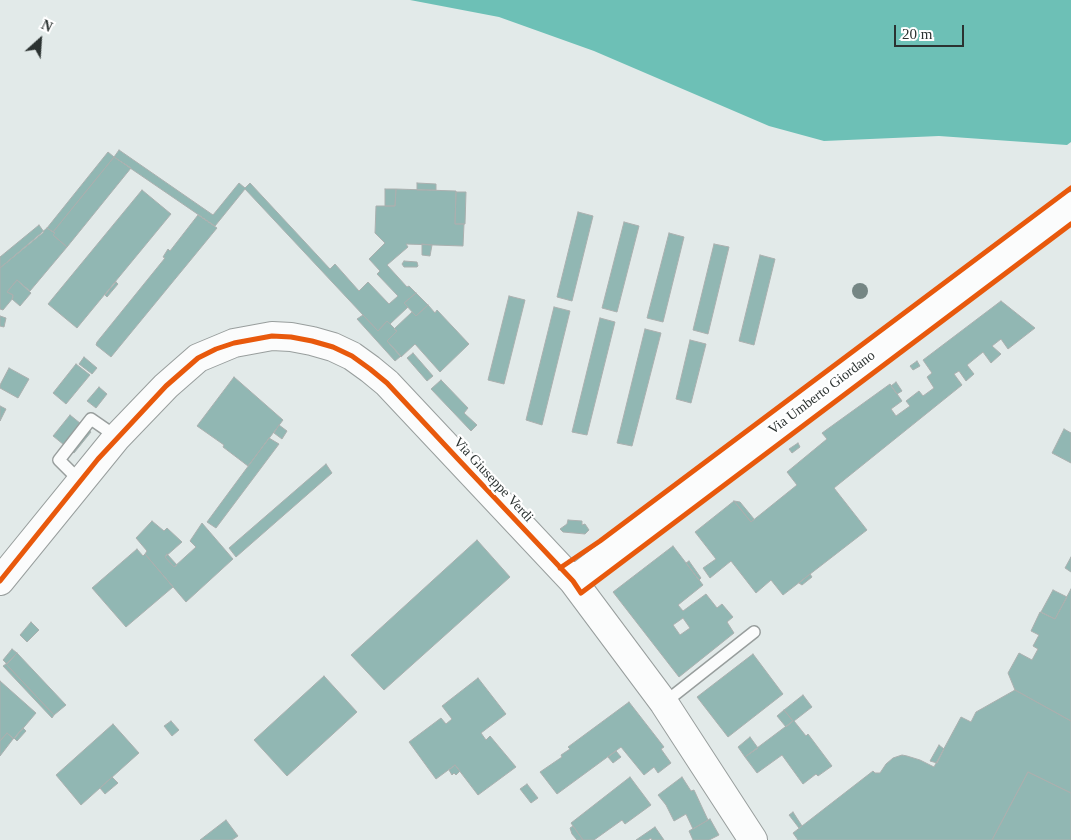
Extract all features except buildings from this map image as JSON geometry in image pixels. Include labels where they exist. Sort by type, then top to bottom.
[{"type":"main road","name":"Via Umberto Giordano","points":[[572,581],[1071,206]]},
{"type":"main road","name":"Via Giuseppe Verdi","points":[[0,581],[117,437],[166,386],[198,358],[225,346],[252,338],[272,336],[291,337],[333,347],[352,356],[386,383],[572,581],[664,703],[753,840]]},
{"type":"lane","points":[[664,703],[754,632]]},
{"type":"water","points":[[410,0],[1071,0],[1071,142],[1067,145],[939,136],[824,141],[769,126],[594,51],[499,17]]},
{"type":"cycle path","points":[[560,568],[600,541],[1071,188]]},
{"type":"cycle path","points":[[0,581],[98,459],[166,386],[198,358],[216,349],[234,343],[272,336],[291,337],[333,347],[352,356],[387,383],[573,581],[581,593],[1071,224]]}]
